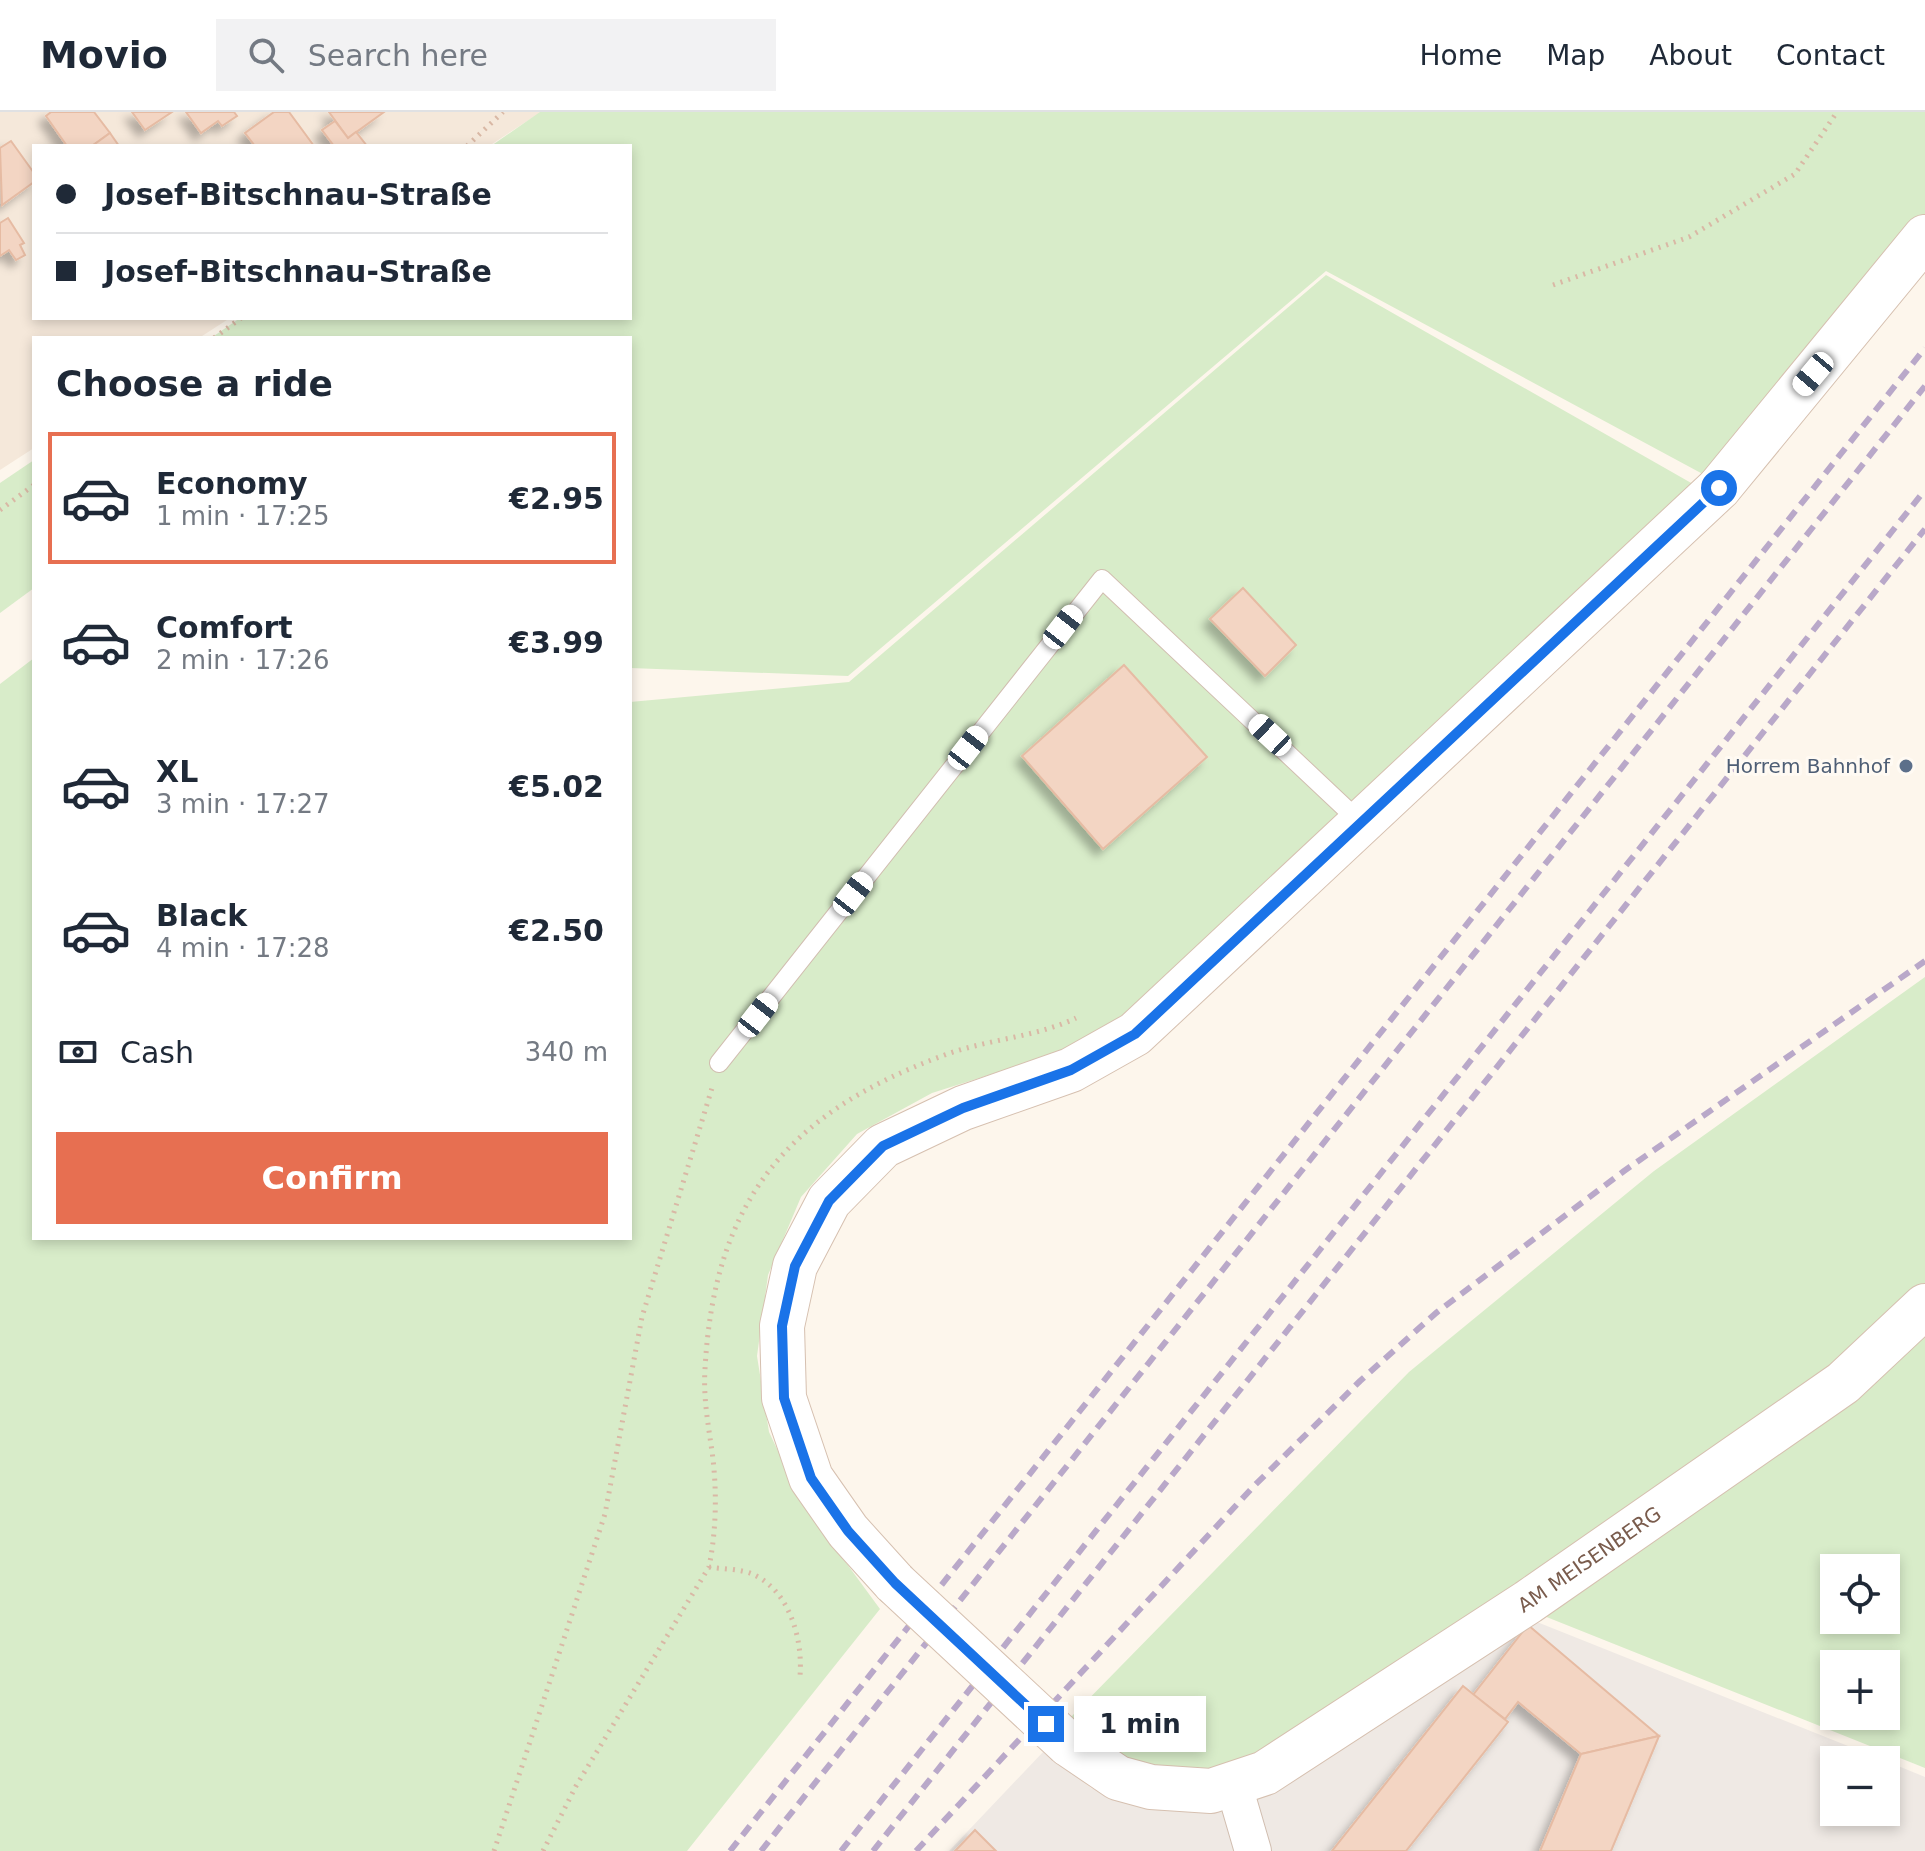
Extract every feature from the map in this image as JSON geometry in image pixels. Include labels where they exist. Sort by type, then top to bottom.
[{"type":"street","name":"AM MEISENBERG","points":[[1925,237],[1719,488],[1135,1034],[1071,1070],[963,1108],[883,1146],[829,1201],[795,1266],[782,1326],[784,1398],[811,1478],[848,1531],[895,1583],[1068,1744],[1118,1778],[1185,1792],[1234,1786],[1287,1761],[1528,1602],[1830,1392],[1925,1306]]},
{"type":"street","points":[[1234,1786],[1253,1851]]},
{"type":"lane","points":[[719,1063],[1102,579],[1360,822]]},
{"type":"path","points":[[469,144],[503,112]]},
{"type":"path","points":[[1553,285],[1689,237],[1795,174],[1837,112]]},
{"type":"path","points":[[217,336],[238,320]]},
{"type":"path","points":[[0,510],[32,486]]},
{"type":"path","points":[[494,1851],[605,1514],[642,1317],[719,1063]]},
{"type":"path","points":[[709,1567],[753,1574],[785,1602],[802,1650],[800,1676]]},
{"type":"shaded area","points":[[0,112],[541,112],[492,144],[32,144],[32,320],[227,320],[202,336],[32,336],[32,449],[0,470]]},
{"type":"shaded area","points":[[1527,1618],[1848,1746],[1820,1746],[1820,1826],[1900,1826],[1900,1767],[1925,1777],[1925,1851],[949,1851],[1044,1751],[1091,1788],[1151,1810],[1247,1802]]},
{"type":"green space","points":[[540,112],[1925,112],[1925,222],[1712,479],[1326,271],[848,676],[632,668],[632,336],[214,336],[237,320],[632,320],[632,144],[494,144]]},
{"type":"green space","points":[[1326,275],[1700,488],[1129,1018],[1049,1056],[932,1093],[857,1134],[801,1197],[768,1275],[757,1356],[769,1432],[803,1504],[880,1609],[687,1851],[0,1851],[0,684],[32,660],[32,1240],[632,1240],[632,702],[849,682]]},
{"type":"green space","points":[[32,461],[32,589],[0,613],[0,483]]},
{"type":"green space","points":[[1925,977],[1925,1768],[1900,1758],[1900,1746],[1870,1746],[1830,1730],[1900,1730],[1900,1650],[1820,1650],[1820,1726],[1529,1610],[1273,1751],[1201,1774],[1161,1771],[1108,1750],[1070,1718],[1409,1372],[1654,1171]]},
{"type":"building","points":[[51,112],[94,112],[110,133],[95,144],[66,144],[46,116]]},
{"type":"building","points":[[132,112],[172,112],[145,130]]},
{"type":"building","points":[[186,112],[234,112],[237,116],[222,126],[218,121],[201,133]]},
{"type":"building","points":[[274,112],[289,112],[313,144],[253,144],[245,133]]},
{"type":"building","points":[[329,112],[384,112],[348,138]]},
{"type":"building","points":[[335,121],[348,138],[356,132],[365,144],[332,144],[322,130]]},
{"type":"building","points":[[110,133],[118,144],[95,144]]},
{"type":"building","points":[[11,141],[32,170],[32,183],[2,205],[0,148]]},
{"type":"building","points":[[8,218],[24,243],[20,245],[25,255],[16,260],[9,250],[0,256],[0,223]]},
{"type":"building","points":[[1243,588],[1296,645],[1265,676],[1210,619]]},
{"type":"building","points":[[1124,665],[1207,757],[1103,849],[1022,756]]},
{"type":"building","points":[[1528,1625],[1659,1736],[1581,1754],[1518,1702],[1505,1719],[1473,1695]]},
{"type":"building","points":[[1463,1686],[1508,1722],[1406,1851],[1332,1851]]},
{"type":"building","points":[[1659,1736],[1611,1851],[1540,1851],[1581,1754]]},
{"type":"building","points":[[975,1830],[996,1851],[955,1851]]},
{"type":"railway","points":[[730,1851],[1925,348]]},
{"type":"railway","points":[[761,1851],[1925,386]]},
{"type":"railway","points":[[841,1851],[1925,490]]},
{"type":"railway","points":[[873,1851],[1925,529]]},
{"type":"railway","points":[[916,1851],[1254,1486],[1360,1381],[1436,1313],[1624,1171],[1925,961]]},
{"type":"place","name":"Horrem Bahnhof","points":[[1906,766]]},
{"type":"route","points":[[1046,1724],[895,1583],[848,1531],[811,1478],[784,1398],[782,1326],[795,1266],[829,1201],[883,1146],[963,1108],[1071,1070],[1135,1034],[1719,488]]}]
